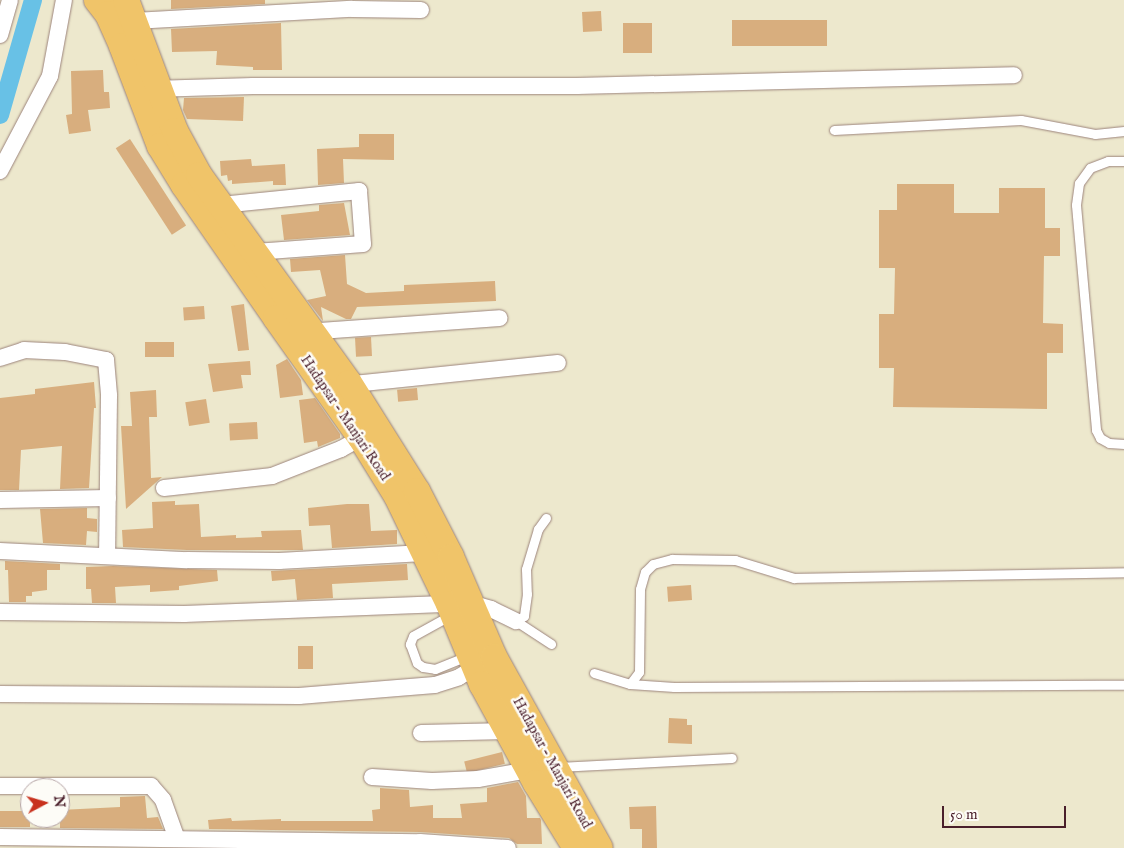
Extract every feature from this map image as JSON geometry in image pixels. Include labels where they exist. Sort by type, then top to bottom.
[{"type":"main road","name":"Hadapsar - Manjari Road","points":[[97,0],[108,14],[148,90],[175,131],[199,175],[255,252],[300,333]]},
{"type":"main road","name":"Hadapsar - Manjari Road","points":[[130,11],[160,146],[169,161],[417,490],[451,557],[458,607]]},
{"type":"main road","name":"Hadapsar - Manjari Road","points":[[339,387],[361,438],[397,496],[424,553],[458,607],[508,731],[541,768],[600,848]]},
{"type":"main road","name":"Hadapsar - Manjari Road","points":[[480,660],[541,768],[576,848]]},
{"type":"street","points":[[0,34],[10,0]]},
{"type":"street","points":[[0,171],[50,76],[64,0]]},
{"type":"street","points":[[130,11],[421,10]]},
{"type":"street","points":[[148,90],[577,86],[1014,75]]},
{"type":"street","points":[[222,205],[359,191],[363,244],[255,252]]},
{"type":"street","points":[[300,333],[498,318]]},
{"type":"street","points":[[0,358],[24,350],[65,352],[106,360],[109,396],[107,555]]},
{"type":"street","points":[[339,387],[558,363]]},
{"type":"street","points":[[164,488],[272,476],[341,449],[361,438]]},
{"type":"street","points":[[0,500],[108,498]]},
{"type":"street","points":[[0,551],[187,560],[279,561],[424,553]]},
{"type":"street","points":[[0,612],[184,614],[458,607],[491,608],[516,620]]},
{"type":"street","points":[[0,694],[299,696],[435,684],[459,677],[480,660]]},
{"type":"street","points":[[421,733],[508,731]]},
{"type":"street","points":[[372,777],[432,781],[478,780],[541,768]]},
{"type":"street","points":[[0,786],[151,786],[163,800],[177,839]]},
{"type":"street","points":[[0,837],[420,842],[508,848]]},
{"type":"lane","points":[[834,130],[1021,120],[1095,134],[1124,131]]},
{"type":"lane","points":[[1124,161],[1108,161],[1090,168],[1079,183],[1076,205],[1096,430],[1100,438],[1108,443],[1124,444]]},
{"type":"lane","points":[[546,518],[538,529],[526,569],[527,594],[524,616],[516,620],[551,644]]},
{"type":"lane","points":[[630,684],[639,672],[640,589],[645,572],[653,564],[672,559],[735,560],[794,578],[1124,572]]},
{"type":"lane","points":[[458,607],[412,636],[410,644],[417,663],[423,668],[435,669],[480,660]]},
{"type":"lane","points":[[594,673],[630,684],[674,688],[1124,685]]},
{"type":"lane","points":[[541,768],[732,758]]},
{"type":"building","points":[[171,0],[265,0],[265,4],[171,9]]},
{"type":"building","points":[[601,11],[602,31],[583,32],[582,12]]},
{"type":"building","points":[[732,20],[827,20],[827,46],[732,46]]},
{"type":"building","points":[[281,23],[282,70],[253,70],[253,67],[216,65],[217,51],[172,52],[171,29]]},
{"type":"building","points":[[623,23],[652,23],[652,53],[623,53]]},
{"type":"building","points":[[103,70],[104,92],[109,92],[110,108],[88,110],[91,131],[69,134],[66,115],[72,114],[71,71]]},
{"type":"building","points":[[244,97],[243,121],[187,119],[183,110],[184,98]]},
{"type":"building","points":[[359,134],[394,134],[394,160],[343,159],[344,183],[318,185],[317,149],[359,147]]},
{"type":"building","points":[[130,139],[186,225],[172,235],[116,148]]},
{"type":"building","points":[[251,159],[252,166],[285,164],[286,185],[273,185],[273,181],[232,184],[232,180],[228,181],[227,175],[221,176],[220,161]]},
{"type":"building","points":[[897,184],[954,184],[954,213],[999,213],[999,188],[1045,188],[1045,228],[1060,228],[1060,256],[1044,256],[1043,323],[1063,324],[1063,353],[1047,353],[1047,409],[893,407],[894,368],[879,368],[879,314],[894,314],[895,268],[879,268],[879,210],[897,210]]},
{"type":"building","points":[[344,203],[350,235],[284,240],[281,215],[319,211],[319,205]]},
{"type":"building","points":[[345,255],[347,284],[366,293],[404,291],[404,285],[495,281],[496,301],[357,307],[351,319],[346,319],[321,307],[323,321],[307,300],[326,296],[320,270],[291,272],[290,259]]},
{"type":"building","points":[[244,304],[249,350],[238,351],[231,306]]},
{"type":"building","points":[[204,306],[205,319],[184,320],[183,307]]},
{"type":"building","points":[[371,337],[372,356],[356,357],[355,338]]},
{"type":"building","points":[[145,342],[174,342],[174,357],[145,357]]},
{"type":"building","points":[[287,359],[301,380],[303,395],[280,398],[276,365]]},
{"type":"building","points":[[250,361],[251,375],[241,375],[243,388],[213,392],[208,364]]},
{"type":"building","points":[[94,382],[96,408],[94,408],[89,488],[60,489],[62,446],[21,450],[19,490],[0,490],[0,398],[35,394],[35,389]]},
{"type":"building","points":[[417,388],[418,400],[398,402],[397,390]]},
{"type":"building","points":[[156,390],[157,417],[149,417],[151,478],[162,477],[126,509],[121,426],[132,426],[130,392]]},
{"type":"building","points":[[315,398],[340,434],[340,438],[318,447],[317,441],[304,443],[299,400]]},
{"type":"building","points":[[206,399],[210,423],[189,426],[185,402]]},
{"type":"building","points":[[257,422],[258,439],[230,440],[229,423]]},
{"type":"building","points":[[175,501],[175,505],[199,504],[201,537],[236,535],[236,538],[262,537],[261,531],[301,530],[303,550],[187,550],[123,547],[122,530],[153,528],[152,502]]},
{"type":"building","points":[[369,504],[371,531],[397,530],[397,544],[332,548],[330,525],[309,526],[308,508]]},
{"type":"building","points":[[87,508],[87,518],[97,519],[97,532],[87,531],[86,545],[43,543],[40,509]]},
{"type":"building","points":[[5,561],[60,564],[60,570],[47,570],[47,590],[32,592],[32,596],[26,596],[26,602],[9,602],[8,570],[5,570]]},
{"type":"building","points":[[407,564],[408,580],[332,584],[333,598],[297,600],[295,579],[272,581],[271,571]]},
{"type":"building","points":[[113,566],[217,570],[218,581],[179,586],[179,590],[150,592],[150,585],[115,587],[116,603],[92,603],[91,589],[86,589],[86,567]]},
{"type":"building","points":[[691,585],[692,600],[668,602],[667,587]]},
{"type":"building","points":[[298,646],[313,646],[313,669],[298,669]]},
{"type":"building","points":[[669,718],[687,719],[687,725],[692,725],[692,744],[668,743]]},
{"type":"building","points":[[502,752],[505,764],[467,773],[464,761]]},
{"type":"building","points":[[518,782],[526,796],[527,818],[540,818],[541,820],[542,844],[517,844],[509,838],[420,832],[209,829],[208,820],[231,818],[232,821],[281,819],[281,821],[373,821],[372,810],[380,809],[380,788],[409,790],[410,807],[433,805],[433,818],[462,818],[460,804],[487,802],[487,788]]},
{"type":"building","points":[[145,796],[147,818],[158,817],[163,829],[60,828],[70,828],[70,810],[120,807],[120,797]]},
{"type":"building","points":[[656,806],[657,848],[642,848],[642,829],[630,829],[629,807]]},
{"type":"building","points":[[0,811],[20,811],[20,827],[0,827]]},
{"type":"waterway","points":[[0,115],[33,0]]}]
